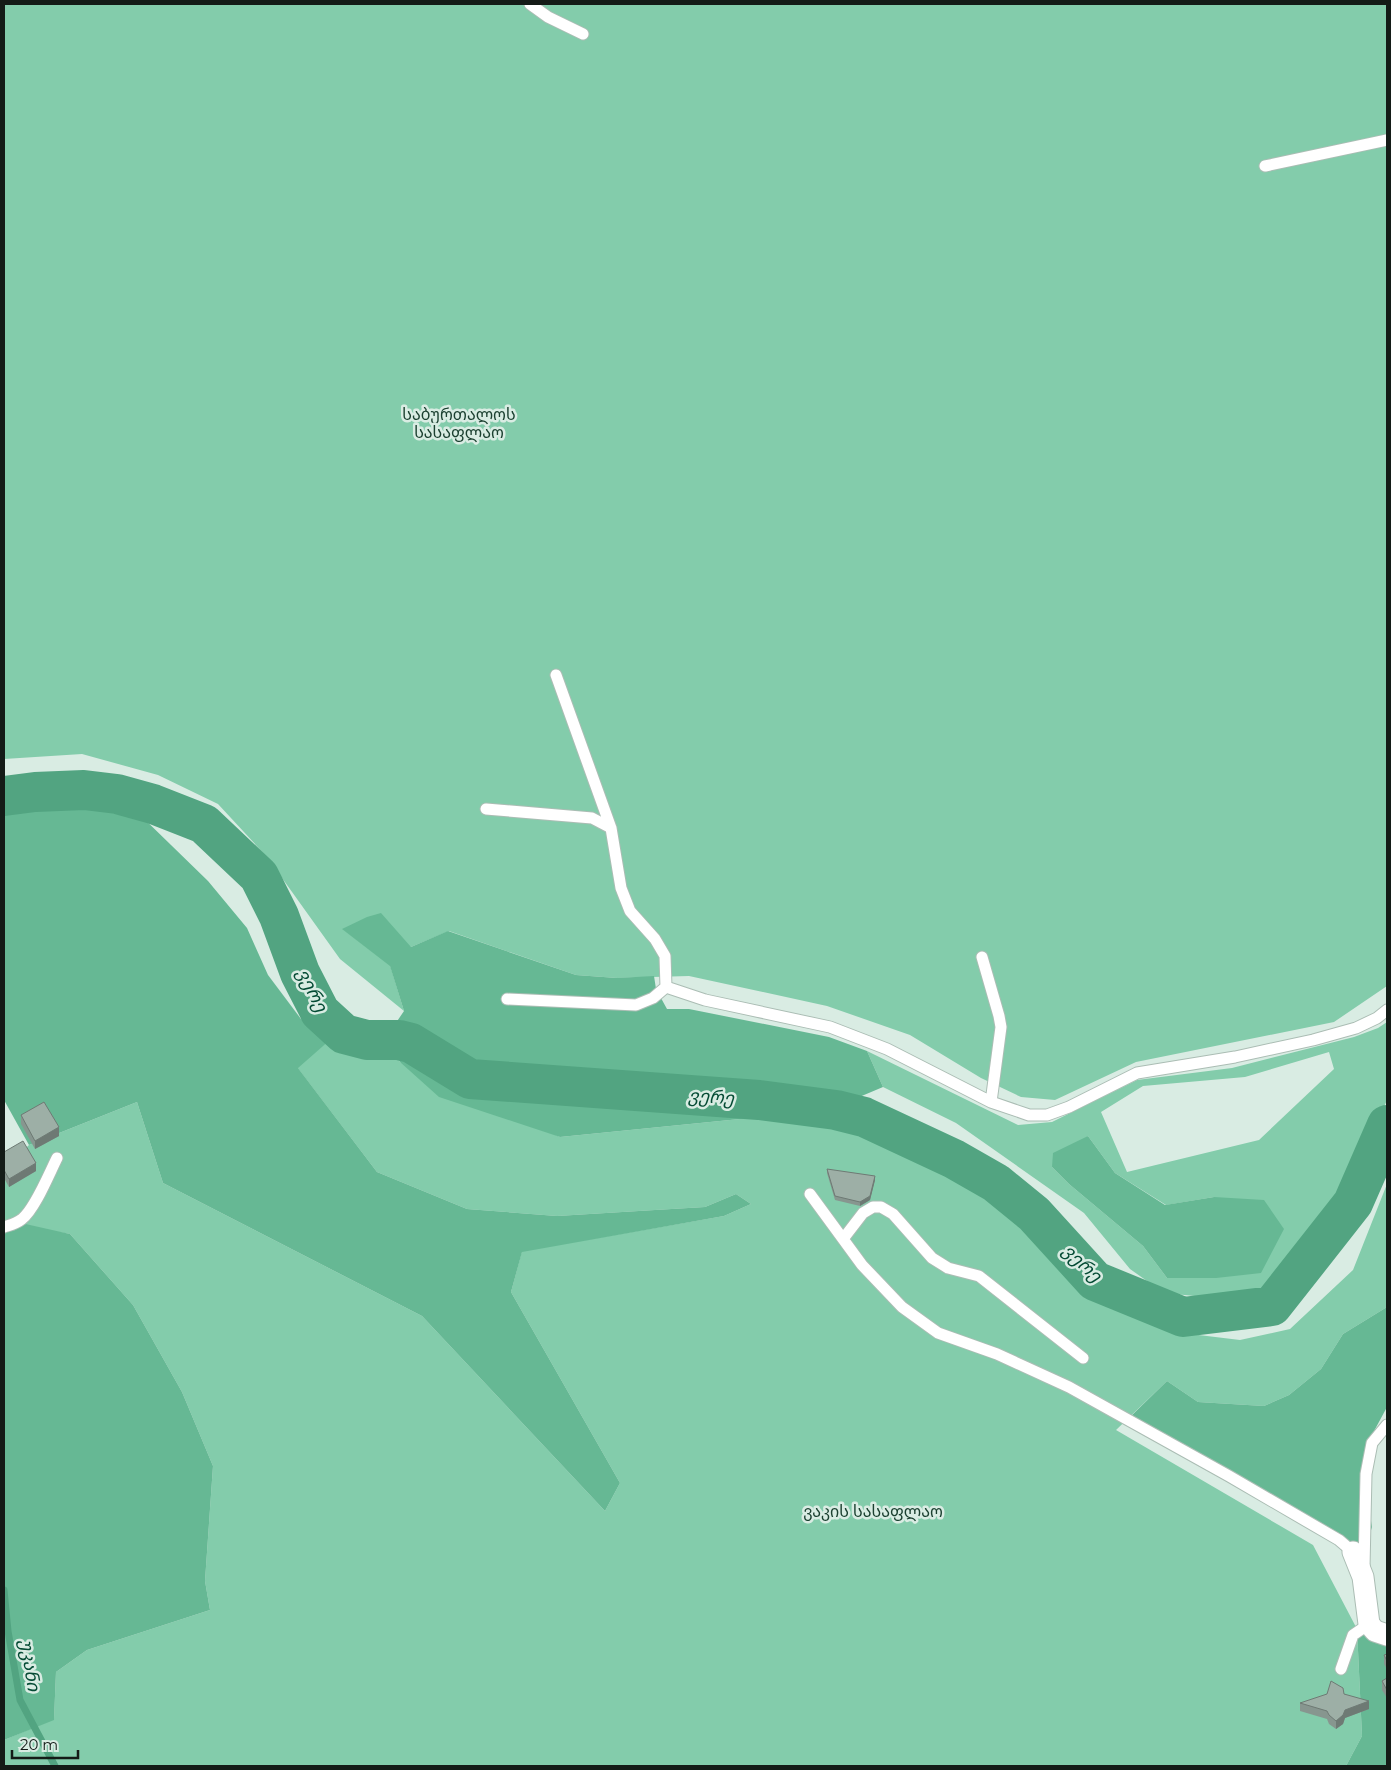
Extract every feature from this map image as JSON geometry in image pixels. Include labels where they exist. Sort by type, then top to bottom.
[{"type":"street","points":[[1354,1552],[1363,1577],[1368,1624],[1375,1631],[1387,1635]]},
{"type":"lane","points":[[530,4],[548,16],[583,34]]},
{"type":"lane","points":[[1265,166],[1387,140]]},
{"type":"lane","points":[[556,675],[611,828],[621,888],[630,911],[655,939],[665,956],[666,987]]},
{"type":"lane","points":[[486,809],[592,818],[611,828]]},
{"type":"lane","points":[[982,957],[1001,1026],[991,1102]]},
{"type":"lane","points":[[507,999],[636,1005],[653,998],[666,987]]},
{"type":"lane","points":[[666,987],[705,1000],[830,1026],[887,1049],[991,1102],[1028,1115],[1047,1115],[1069,1107],[1137,1073],[1235,1057],[1313,1040],[1356,1028],[1387,1010]]},
{"type":"lane","points":[[4,1227],[22,1219],[30,1210],[57,1158]]},
{"type":"lane","points":[[810,1194],[862,1265],[902,1307],[938,1333],[997,1354],[1068,1387],[1229,1476],[1339,1540],[1354,1552]]},
{"type":"lane","points":[[843,1239],[863,1213],[874,1207],[881,1207],[893,1214],[932,1258],[948,1268],[979,1276],[1083,1358]]},
{"type":"lane","points":[[1363,1577],[1366,1474],[1372,1443],[1387,1425]]},
{"type":"lane","points":[[1341,1669],[1354,1635],[1368,1624]]},
{"type":"green space","name":"საბურთალოს სასაფლაო","points":[[4,4],[1387,4],[1387,986],[1334,1022],[1136,1062],[1055,1100],[1021,1097],[981,1078],[910,1035],[827,1006],[689,976],[617,978],[576,975],[449,931],[411,947],[343,929],[390,965],[404,1011],[340,959],[267,857],[218,804],[158,775],[82,754],[4,759]]},
{"type":"green space","points":[[49,801],[134,809],[208,881],[247,928],[268,975],[301,1019],[339,1032],[298,1068],[377,1172],[467,1209],[557,1216],[705,1207],[736,1194],[751,1204],[724,1216],[522,1252],[511,1292],[620,1483],[605,1511],[422,1316],[163,1183],[137,1102],[29,1145],[4,1100],[4,814]]},
{"type":"green space","points":[[381,913],[411,947],[448,931],[576,975],[617,978],[654,976],[656,989],[667,1009],[689,1009],[829,1037],[867,1051],[883,1087],[800,1122],[750,1118],[560,1137],[439,1097],[400,1062],[385,1039],[404,1011],[390,966],[342,929],[367,917]]},
{"type":"green space","points":[[1387,1022],[1387,1100],[1347,1192],[1303,1257],[1262,1295],[1215,1298],[1164,1293],[1130,1269],[1084,1213],[956,1123],[883,1087],[867,1051],[1018,1125],[1052,1122],[1137,1080],[1232,1068],[1354,1037],[1378,1028]],"holes":[[[1329,1052],[1334,1069],[1259,1140],[1127,1172],[1101,1112],[1143,1086],[1245,1077]],[[1088,1136],[1115,1173],[1166,1205],[1214,1197],[1216,1278],[1167,1278],[1143,1246],[1069,1184],[1052,1167]]]},
{"type":"green space","name":"ვაკის სასაფლაო","points":[[339,1032],[385,1039],[400,1062],[560,1137],[750,1118],[851,1127],[942,1169],[1027,1224],[1084,1288],[1174,1332],[1240,1340],[1290,1329],[1353,1270],[1387,1184],[1387,1307],[1343,1334],[1321,1369],[1289,1395],[1264,1406],[1198,1402],[1167,1381],[1116,1430],[1313,1545],[1357,1629],[1362,1736],[1346,1766],[4,1766],[4,1740],[54,1719],[56,1672],[87,1650],[210,1610],[205,1581],[213,1466],[182,1392],[133,1305],[70,1234],[4,1223],[4,1169],[29,1145],[137,1102],[163,1183],[422,1316],[605,1511],[620,1483],[511,1292],[522,1251],[724,1216],[751,1204],[736,1194],[705,1207],[557,1216],[467,1209],[377,1172],[297,1067]]},
{"type":"green space","points":[[1088,1136],[1115,1173],[1165,1205],[1214,1197],[1264,1200],[1284,1229],[1261,1273],[1216,1278],[1167,1278],[1143,1246],[1069,1184],[1052,1167],[1053,1153]]},
{"type":"green space","points":[[4,1223],[21,1223],[70,1234],[133,1305],[182,1392],[213,1466],[205,1581],[210,1610],[87,1650],[56,1672],[54,1720],[4,1740]]},
{"type":"green space","points":[[1387,1307],[1387,1407],[1366,1446],[1366,1490],[1372,1527],[1363,1555],[1128,1419],[1167,1381],[1198,1402],[1264,1406],[1289,1395],[1321,1369],[1343,1334]]},
{"type":"green space","points":[[1357,1629],[1373,1641],[1387,1645],[1387,1766],[1346,1766],[1362,1736]]},
{"type":"building","points":[[44,1102],[59,1127],[35,1141],[21,1115]]},
{"type":"building","points":[[23,1141],[36,1163],[9,1179],[4,1170],[4,1152]]},
{"type":"building","points":[[827,1169],[875,1176],[870,1196],[860,1202],[835,1196]]},
{"type":"building","points":[[1387,1678],[1387,1690],[1382,1681]]},
{"type":"building","points":[[1331,1681],[1343,1688],[1344,1694],[1369,1701],[1345,1710],[1343,1715],[1336,1721],[1327,1711],[1300,1703],[1327,1694]]},
{"type":"waterway","name":"ვერე","points":[[4,796],[35,792],[84,790],[117,794],[153,804],[204,824],[259,876],[279,916],[300,973],[320,1012],[344,1034],[367,1040],[399,1040],[411,1043],[470,1079],[759,1100],[836,1110],[864,1117],[954,1159],[996,1183],[1034,1214],[1095,1281],[1183,1317],[1272,1306],[1353,1203],[1387,1125]]},
{"type":"waterway","name":"უკანი","points":[[4,1590],[8,1631],[20,1700],[55,1766]]}]
